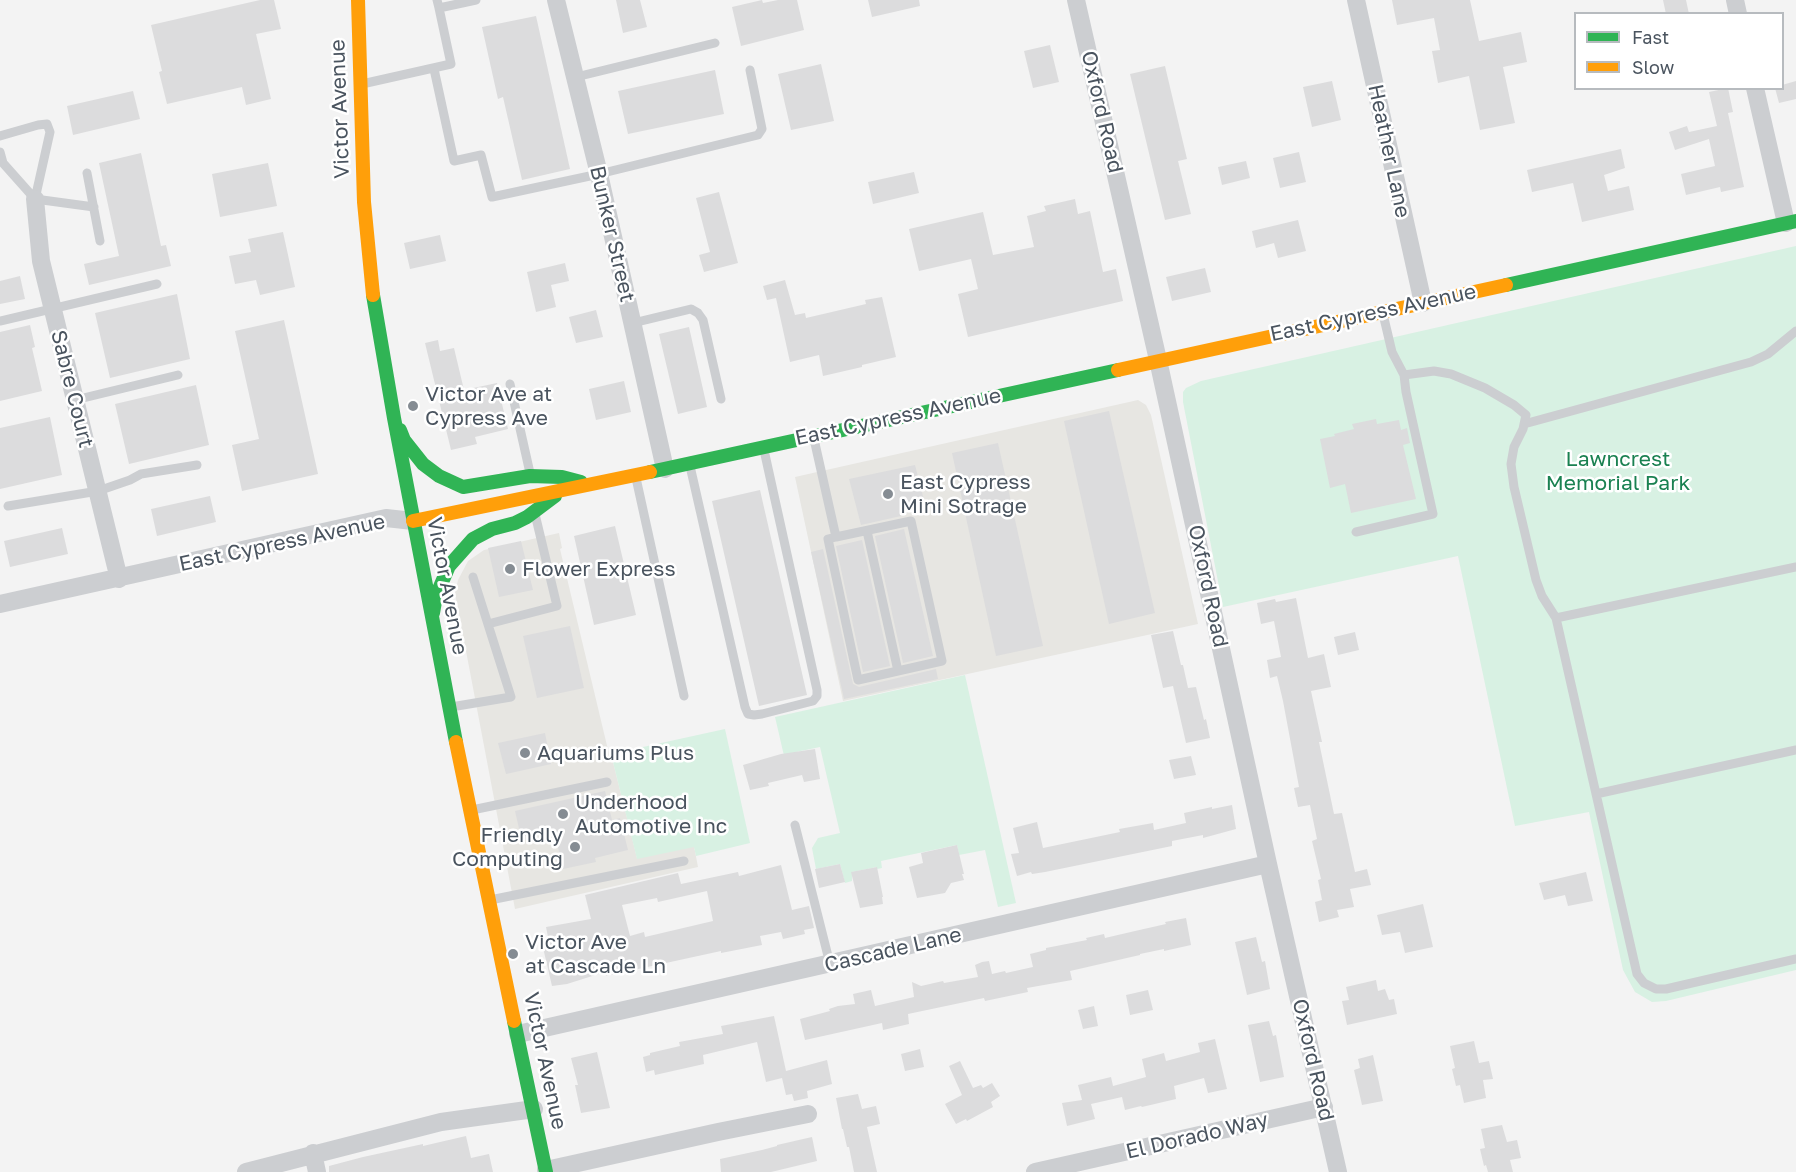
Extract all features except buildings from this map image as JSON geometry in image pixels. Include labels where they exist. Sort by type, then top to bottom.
[{"type":"main road","name":"Victor Avenue","points":[[358,0],[364,202],[372,283],[394,418],[432,622],[546,1171]]},
{"type":"main road","name":"East Cypress Avenue","points":[[413,521],[636,476],[1791,222]]},
{"type":"main road","points":[[394,418],[404,440],[423,464],[439,476],[463,487],[530,476],[562,477],[592,485]]},
{"type":"main road","points":[[432,622],[436,596],[449,566],[462,550],[473,539],[492,529],[514,523],[535,512],[559,492]]},
{"type":"street","name":"Bunker Street","points":[[556,0],[599,174],[665,469]]},
{"type":"street","name":"Oxford Road","points":[[1076,0],[1338,1172]]},
{"type":"street","name":"Heather Lane","points":[[1356,0],[1423,303]]},
{"type":"street","points":[[1756,90],[1791,222]]},
{"type":"street","name":"Sabre Court","points":[[35,199],[41,261],[119,579]]},
{"type":"street","name":"East Cypress Avenue","points":[[0,604],[386,518],[413,521]]},
{"type":"street","name":"Cascade Lane","points":[[518,1034],[1268,864]]},
{"type":"street","name":"El Dorado Way","points":[[1035,1172],[1324,1107]]},
{"type":"street","points":[[246,1172],[441,1122],[534,1109]]},
{"type":"street","points":[[546,1171],[808,1114]]},
{"type":"street","points":[[313,1154],[317,1172]]},
{"type":"lane","points":[[361,84],[451,64],[438,4],[476,0]]},
{"type":"lane","points":[[576,77],[715,43]]},
{"type":"lane","points":[[434,69],[454,161],[481,155],[492,197],[599,174],[758,135],[762,129],[750,70]]},
{"type":"lane","points":[[0,136],[47,124],[50,132],[35,199]]},
{"type":"lane","points":[[0,152],[3,163],[35,199],[94,207]]},
{"type":"lane","points":[[87,173],[100,241]]},
{"type":"lane","points":[[0,321],[157,285]]},
{"type":"lane","points":[[633,323],[691,309],[698,313],[703,320],[721,399]]},
{"type":"lane","points":[[1356,532],[1433,514],[1404,375],[1392,352],[1383,311]]},
{"type":"lane","points":[[1524,424],[1751,362],[1768,354],[1796,331]]},
{"type":"lane","points":[[1404,375],[1443,372],[1485,388],[1514,405],[1526,416],[1514,447],[1511,464],[1514,487],[1536,580],[1542,596],[1556,618],[1637,974],[1644,983],[1656,989],[1666,989],[1796,959]]},
{"type":"lane","points":[[75,400],[178,375]]},
{"type":"lane","points":[[510,384],[530,476]]},
{"type":"lane","points":[[813,436],[836,537]]},
{"type":"lane","points":[[689,464],[745,707],[748,714],[762,714],[813,701],[818,690],[763,447]]},
{"type":"lane","points":[[8,506],[98,491],[141,474],[197,465]]},
{"type":"lane","points":[[636,476],[684,696]]},
{"type":"lane","points":[[488,624],[557,606],[535,512]]},
{"type":"lane","points":[[911,521],[942,661],[858,680],[828,539],[836,537],[911,521]]},
{"type":"lane","points":[[867,531],[898,671]]},
{"type":"lane","points":[[1556,618],[1796,567]]},
{"type":"lane","points":[[449,708],[511,697],[473,578]]},
{"type":"lane","points":[[1596,795],[1796,750]]},
{"type":"lane","points":[[470,810],[607,782]]},
{"type":"lane","points":[[795,825],[830,964]]},
{"type":"lane","points":[[490,900],[684,861]]},
{"type":"shaded area","points":[[1138,400],[1146,405],[1151,415],[1198,624],[843,701],[795,477]]},
{"type":"shaded area","points":[[559,533],[562,548],[560,549],[609,754],[611,754],[637,858],[694,846],[698,867],[515,909],[455,593],[458,580],[468,561],[484,550]]},
{"type":"green space","name":"Lawncrest Memorial Park","points":[[1796,246],[1796,970],[1666,1001],[1652,1002],[1635,992],[1623,970],[1589,812],[1515,826],[1458,556],[1223,607],[1183,402],[1183,392],[1186,388],[1201,381]]},
{"type":"green space","points":[[965,675],[1016,903],[998,907],[985,850],[959,855],[957,845],[881,861],[882,868],[852,872],[852,881],[845,883],[840,864],[816,869],[812,848],[818,838],[840,833],[820,747],[796,752],[785,760],[775,717]]},
{"type":"green space","points":[[725,729],[750,843],[696,856],[694,847],[637,859],[611,754]]},
{"type":"traffic: fast","points":[[1506,285],[1796,221]]},
{"type":"traffic: fast","points":[[373,295],[394,418],[456,742]]},
{"type":"traffic: fast","points":[[650,472],[1118,370]]},
{"type":"traffic: fast","points":[[400,430],[404,440],[423,464],[439,476],[463,487],[530,476],[562,477],[581,482]]},
{"type":"traffic: fast","points":[[433,613],[436,596],[449,566],[473,539],[492,529],[527,517],[555,496]]},
{"type":"traffic: fast","points":[[514,1021],[546,1172]]},
{"type":"traffic: slow","points":[[358,0],[364,202],[373,295]]},
{"type":"traffic: slow","points":[[1118,370],[1506,285]]},
{"type":"traffic: slow","points":[[413,521],[650,472]]},
{"type":"traffic: slow","points":[[456,742],[514,1021]]},
{"type":"place","name":"Victor Ave at Cypress Ave","points":[[413,406]]},
{"type":"place","name":"East Cypress Mini Sotrage","points":[[888,494]]},
{"type":"place","name":"Flower Express","points":[[510,569]]},
{"type":"place","name":"Aquariums Plus","points":[[525,753]]},
{"type":"place","name":"Underhood Automotive Inc","points":[[563,814]]},
{"type":"place","name":"Friendly Computing","points":[[575,847]]},
{"type":"place","name":"Victor Ave at Cascade Ln","points":[[513,954]]}]
